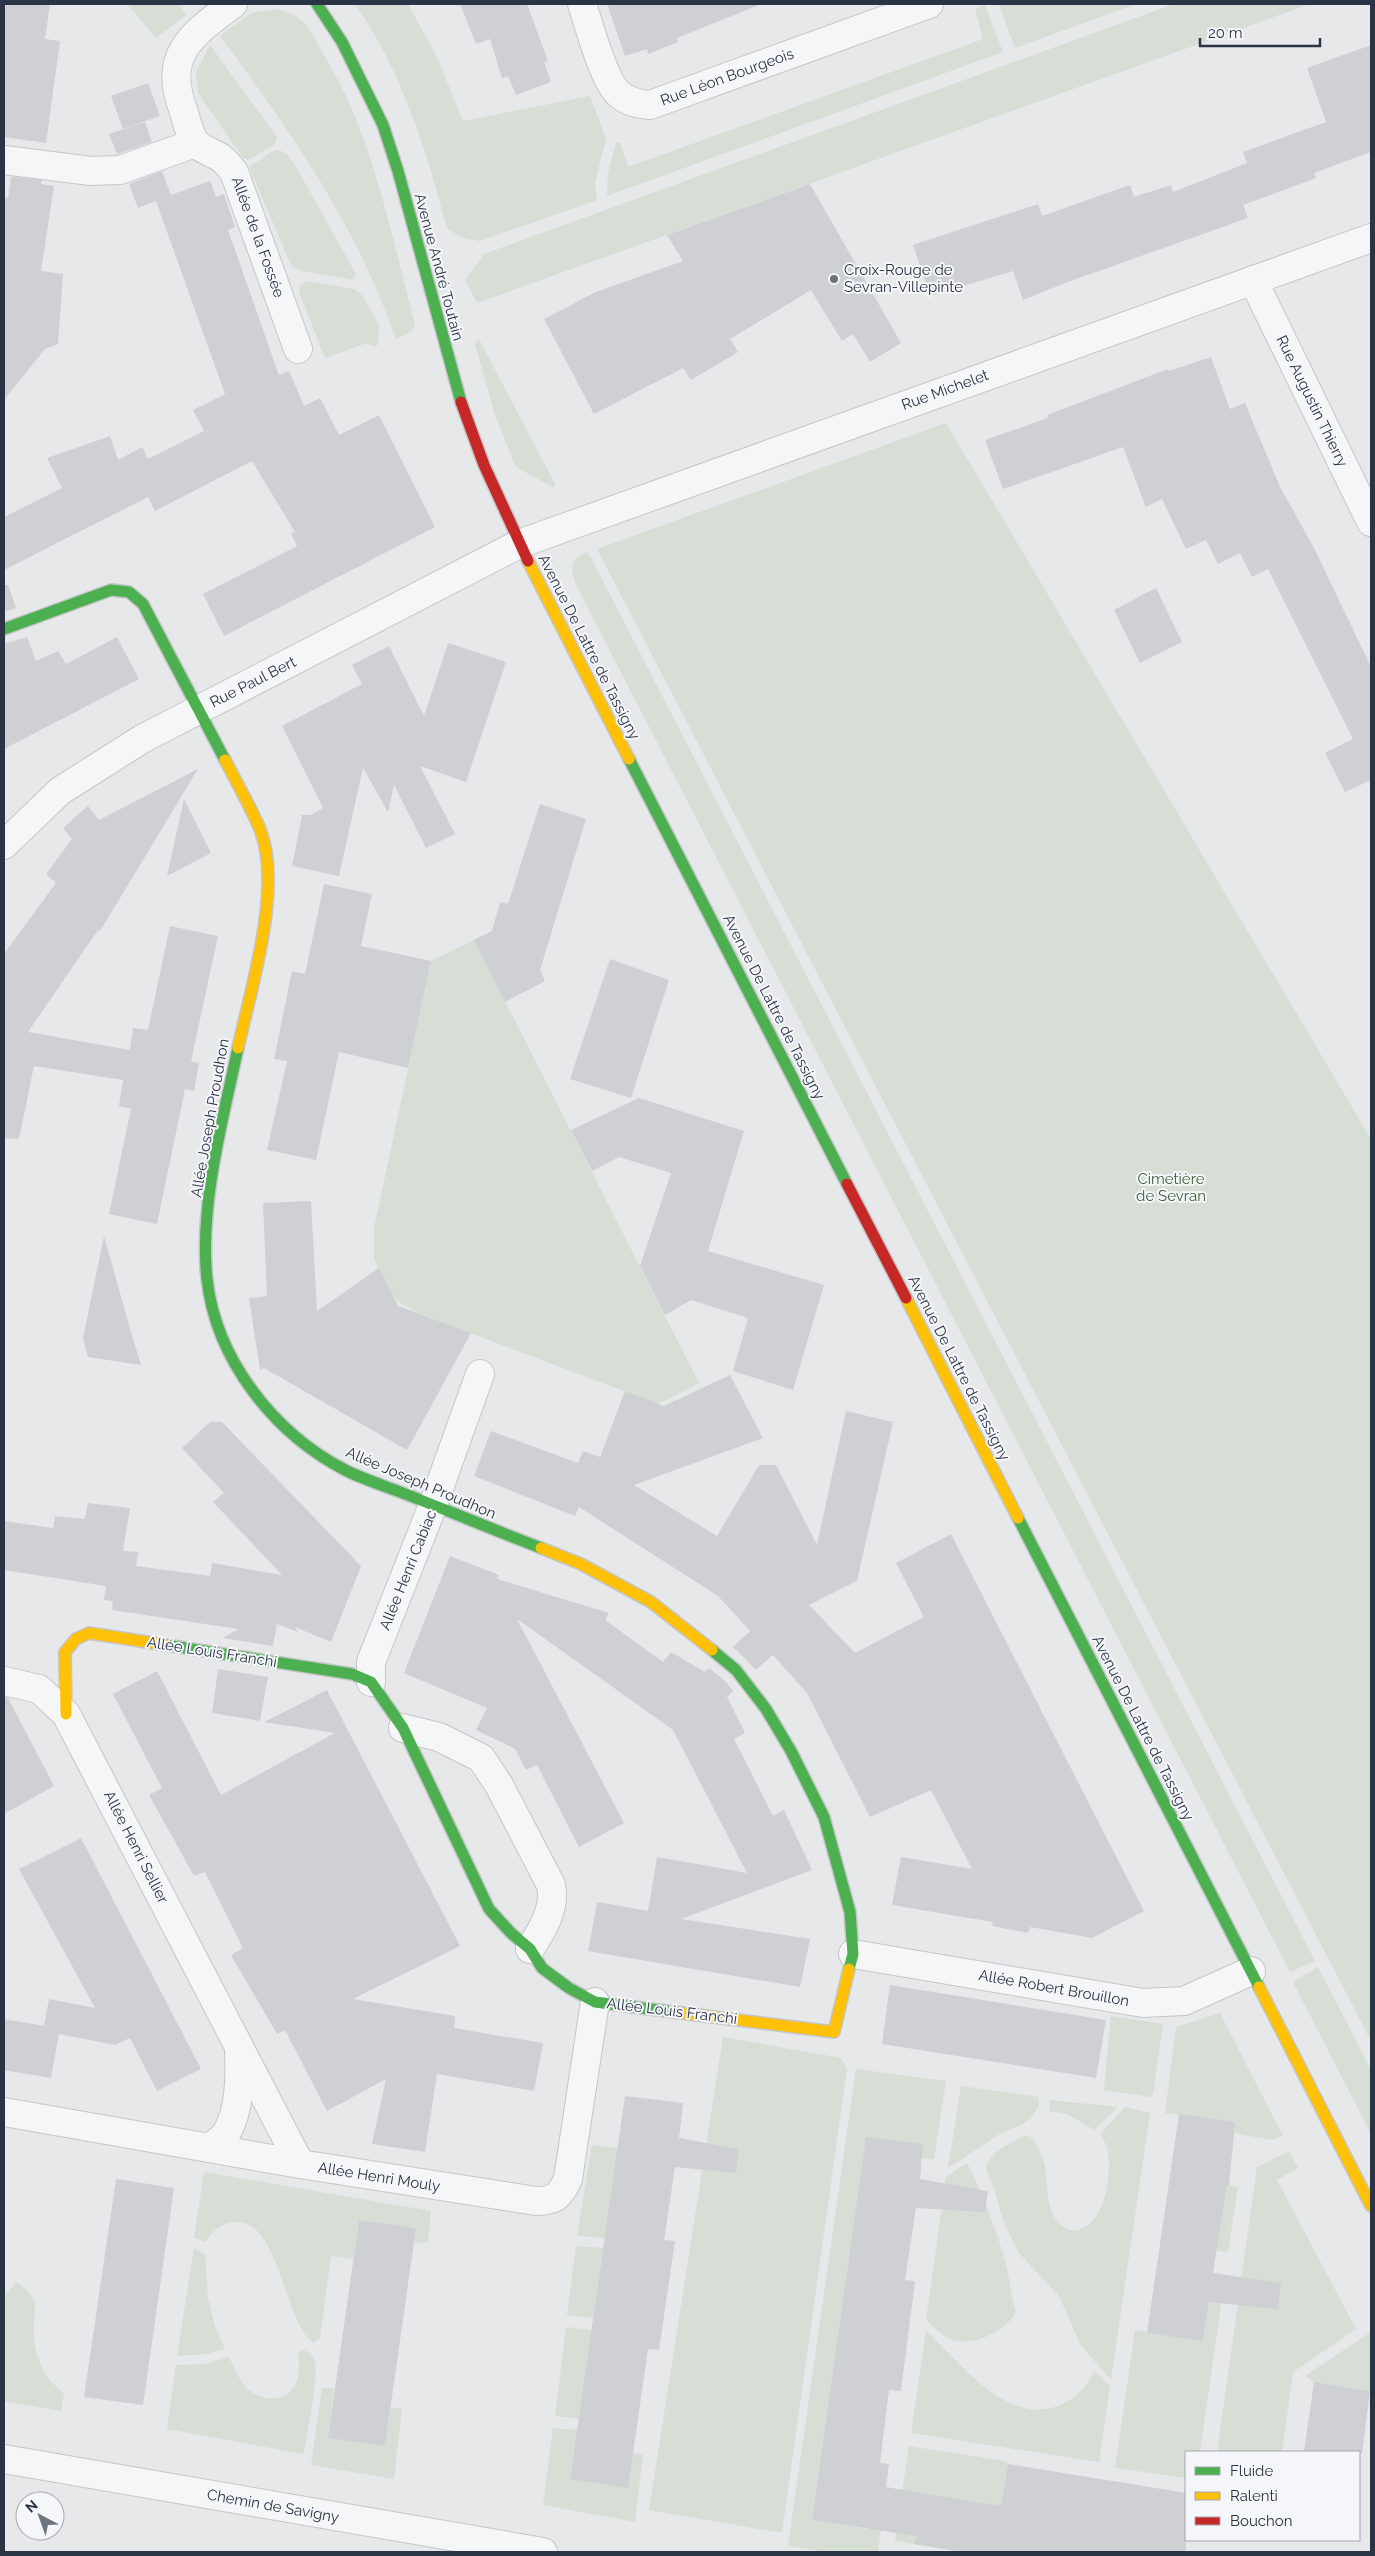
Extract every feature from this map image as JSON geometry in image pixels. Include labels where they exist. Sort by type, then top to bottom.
[{"type":"street","points":[[4,160],[91,170],[120,170],[195,143],[178,97],[174,78],[178,59],[187,42],[203,26],[233,4]]},
{"type":"street","name":"Avenue André Toutain","points":[[317,4],[342,42],[363,81],[383,125],[398,171],[456,388],[484,465],[519,544]]},
{"type":"street","name":"Rue Léon Bourgeois","points":[[582,4],[609,81],[617,93],[628,101],[650,105],[929,4]]},
{"type":"street","name":"Allée de la Fossée","points":[[195,143],[222,159],[234,172],[298,349]]},
{"type":"street","name":"Rue Michelet","points":[[519,544],[1371,238]]},
{"type":"street","name":"Rue Augustin Thierry","points":[[1253,280],[1371,522]]},
{"type":"street","name":"Rue Paul Bert","points":[[4,845],[60,791],[142,740],[519,544]]},
{"type":"street","name":"Avenue De Lattre de Tassigny","points":[[519,544],[1371,2206]]},
{"type":"street","name":"Allée Joseph Proudhon","points":[[4,629],[111,590],[129,592],[143,604],[200,709],[260,830],[267,860],[268,893],[257,959],[211,1176],[207,1229],[207,1279],[220,1333],[251,1391],[292,1435],[345,1470],[581,1564],[651,1602],[694,1634],[736,1670],[766,1709],[792,1751],[824,1817],[850,1912],[853,1954],[834,2032]]},
{"type":"street","name":"Allée Henri Cabiac","points":[[371,1682],[371,1662],[433,1505],[480,1374]]},
{"type":"street","name":"Allée Louis Franchi","points":[[66,1714],[66,1652],[76,1639],[89,1633],[352,1674],[371,1682],[403,1728],[489,1909],[511,1933],[530,1949],[542,1968],[569,1988],[595,2002],[834,2032]]},
{"type":"street","name":"Allée Henri Sellier","points":[[4,1681],[38,1689],[66,1714],[300,2164]]},
{"type":"street","points":[[403,1728],[439,1737],[465,1748],[481,1758],[499,1785],[551,1886],[554,1897],[543,1929],[530,1949]]},
{"type":"street","name":"Allée Robert Brouillon","points":[[853,1954],[1144,2003],[1184,2001],[1251,1971]]},
{"type":"street","name":"Allée Henri Mouly","points":[[4,2112],[300,2164],[536,2201],[549,2201],[561,2192],[568,2179],[595,2002]]},
{"type":"street","name":"Allée Henri Sellier","points":[[210,2148],[226,2133],[236,2106],[240,2076],[238,2046]]},
{"type":"street","name":"Chemin de Savigny","points":[[4,2460],[543,2552]]},
{"type":"green space","points":[[127,4],[179,4],[186,15],[156,38]]},
{"type":"green space","points":[[355,4],[408,4],[437,57],[463,121],[590,96],[606,139],[595,183],[597,200],[480,241],[462,238],[447,228],[411,112],[386,56]]},
{"type":"green space","points":[[999,4],[1136,4],[1015,48]]},
{"type":"green space","points":[[1174,4],[1310,4],[477,303],[465,280],[484,254]]},
{"type":"green space","points":[[985,5],[1003,52],[607,196],[608,173],[616,143],[620,142],[628,167],[983,39],[975,9]]},
{"type":"green space","points":[[276,9],[294,15],[308,27],[334,72],[356,119],[374,169],[415,325],[411,332],[396,339],[371,277],[336,207],[280,120],[220,36],[251,13]]},
{"type":"green space","points":[[210,45],[277,137],[274,145],[248,160],[243,158],[198,93],[196,73]]},
{"type":"green space","points":[[275,150],[285,153],[295,165],[356,274],[353,280],[301,271],[293,267],[249,167]]},
{"type":"green space","points":[[306,281],[354,289],[362,295],[379,325],[378,345],[372,346],[367,343],[325,358],[299,292],[300,285]]},
{"type":"green space","points":[[479,339],[555,484],[554,488],[515,465],[494,412],[475,344]]},
{"type":"green space","name":"Cimetière de Sevran","points":[[946,423],[1371,1139],[1371,2041],[597,549]]},
{"type":"green space","points":[[588,552],[1315,1961],[1290,1972],[576,585],[572,568],[574,561]]},
{"type":"green space","points":[[474,940],[699,1383],[658,1404],[420,1314],[394,1299],[374,1259],[374,1228],[431,961]]},
{"type":"green space","points":[[1318,1967],[1371,2070],[1371,2134],[1293,1982]]},
{"type":"green space","points":[[1220,2013],[1283,2136],[1271,2140],[1234,2133],[1234,2122],[1165,2113],[1176,2027]]},
{"type":"green space","points":[[1111,2016],[1163,2024],[1151,2097],[1104,2090]]},
{"type":"green space","points":[[723,2037],[841,2058],[847,2069],[782,2533],[649,2510]]},
{"type":"green space","points":[[856,2069],[946,2081],[934,2159],[922,2158],[923,2144],[866,2138],[812,2520],[868,2529],[886,2492],[878,2552],[825,2552],[788,2546]]},
{"type":"green space","points":[[961,2086],[1038,2097],[1039,2104],[1035,2113],[1025,2123],[1000,2134],[948,2168]]},
{"type":"green space","points":[[1049,2100],[1118,2107],[1094,2130],[1067,2114],[1050,2113]]},
{"type":"green space","points":[[1125,2107],[1150,2113],[1111,2380],[1080,2344],[1059,2296],[1018,2252],[1003,2220],[986,2168],[992,2157],[1008,2144],[1025,2135],[1033,2138],[1044,2162],[1049,2203],[1055,2218],[1062,2226],[1070,2230],[1077,2230],[1087,2226],[1101,2208],[1108,2183],[1109,2158],[1100,2134]]},
{"type":"green space","points":[[592,2145],[618,2148],[605,2238],[577,2236]]},
{"type":"green space","points":[[1289,2151],[1298,2168],[1277,2180],[1356,2329],[1293,2372],[1282,2451],[1217,2451],[1257,2167]]},
{"type":"green space","points":[[967,2163],[997,2235],[1007,2266],[1016,2312],[998,2331],[981,2339],[963,2342],[947,2338],[926,2320],[946,2177]]},
{"type":"green space","points":[[204,2172],[431,2211],[428,2242],[414,2243],[416,2228],[359,2220],[353,2259],[331,2256],[320,2338],[314,2343],[304,2333],[296,2317],[281,2275],[263,2237],[251,2226],[236,2222],[230,2223],[218,2228],[206,2242],[194,2238]]},
{"type":"green space","points":[[1227,2185],[1238,2187],[1228,2252],[1216,2251]]},
{"type":"green space","points":[[576,2246],[603,2248],[593,2318],[567,2315]]},
{"type":"green space","points":[[194,2248],[205,2255],[208,2298],[215,2327],[225,2349],[206,2354],[177,2356]]},
{"type":"green space","points":[[17,2282],[33,2298],[35,2308],[34,2335],[37,2354],[44,2372],[56,2387],[64,2393],[61,2411],[4,2401],[4,2296]]},
{"type":"green space","points":[[1209,2302],[1220,2303],[1200,2451],[1185,2451],[1185,2478],[1115,2468],[1135,2330],[1203,2341]]},
{"type":"green space","points":[[566,2327],[592,2330],[579,2419],[555,2416]]},
{"type":"green space","points":[[926,2331],[970,2375],[987,2389],[1004,2400],[1022,2407],[1041,2409],[1061,2405],[1072,2399],[1081,2390],[1089,2381],[1094,2370],[1110,2386],[1099,2462],[911,2433]]},
{"type":"green space","points":[[1371,2332],[1371,2396],[1370,2391],[1314,2382],[1305,2376]]},
{"type":"green space","points":[[302,2350],[307,2351],[312,2356],[316,2371],[304,2454],[167,2429],[176,2365],[206,2364],[229,2357],[240,2379],[249,2390],[261,2397],[275,2398],[287,2394],[296,2383],[299,2371],[299,2352]]},
{"type":"green space","points":[[322,2387],[334,2389],[328,2438],[385,2446],[391,2407],[402,2409],[394,2479],[311,2465]]},
{"type":"green space","points":[[553,2428],[577,2430],[570,2479],[633,2453],[643,2455],[635,2522],[543,2505]]},
{"type":"green space","points":[[909,2446],[1005,2461],[1008,2464],[1001,2506],[923,2493],[914,2544],[895,2541]]},
{"type":"building","points":[[4,4],[50,4],[45,39],[60,41],[46,143],[4,137]]},
{"type":"building","points":[[460,4],[527,4],[548,61],[544,62],[551,82],[516,95],[508,76],[502,78],[490,39],[476,44]]},
{"type":"building","points":[[607,4],[759,5],[677,38],[678,42],[648,54],[647,49],[625,56]]},
{"type":"building","points":[[1371,45],[1371,152],[1314,173],[1316,178],[1243,205],[1248,218],[1065,283],[1023,300],[1013,271],[930,296],[913,245],[1038,204],[1042,216],[1130,185],[1134,197],[1171,185],[1173,192],[1247,163],[1243,152],[1326,122],[1307,68]]},
{"type":"building","points":[[148,83],[160,116],[123,129],[111,96]]},
{"type":"building","points":[[145,122],[152,142],[117,154],[109,134]]},
{"type":"building","points":[[162,171],[171,195],[210,181],[216,197],[224,194],[235,227],[228,230],[279,375],[289,371],[304,406],[320,398],[339,435],[379,415],[435,527],[224,636],[203,594],[297,546],[291,533],[295,532],[252,461],[155,511],[148,497],[4,570],[4,517],[62,488],[47,458],[110,436],[118,460],[142,447],[148,459],[204,431],[193,410],[225,394],[156,201],[138,208],[129,184]]},
{"type":"building","points":[[11,177],[42,180],[41,184],[54,186],[41,271],[63,274],[58,344],[45,349],[4,400],[4,197],[8,198]]},
{"type":"building","points":[[810,184],[901,343],[870,362],[853,334],[842,341],[811,290],[730,339],[738,352],[691,380],[683,368],[594,414],[544,319],[596,292],[683,261],[667,235]]},
{"type":"building","points":[[1211,357],[1230,409],[1245,403],[1280,487],[1314,548],[1371,667],[1371,780],[1345,792],[1325,753],[1353,739],[1268,569],[1252,577],[1240,553],[1218,564],[1206,540],[1186,549],[1162,499],[1146,507],[1123,447],[1003,489],[985,440],[1048,418],[1047,415],[1168,369],[1169,371]]},
{"type":"building","points":[[4,585],[8,585],[16,608],[4,612]]},
{"type":"building","points":[[1156,588],[1182,642],[1140,663],[1114,610]]},
{"type":"building","points":[[27,637],[36,661],[58,651],[66,664],[117,637],[139,679],[4,749],[4,644]]},
{"type":"building","points":[[448,643],[506,662],[466,782],[420,766],[455,834],[426,848],[394,785],[388,812],[363,768],[339,876],[292,866],[302,815],[310,815],[323,808],[282,726],[362,684],[352,665],[389,646],[424,716]]},
{"type":"building","points":[[198,769],[100,931],[98,930],[28,1032],[130,1050],[133,1028],[148,1030],[170,926],[218,936],[191,1061],[199,1063],[194,1091],[185,1089],[157,1224],[109,1214],[131,1109],[119,1106],[123,1080],[34,1066],[19,1139],[4,1138],[4,954],[56,883],[46,874],[72,839],[63,828],[88,806],[99,820]]},
{"type":"building","points":[[184,799],[211,853],[167,876]]},
{"type":"building","points":[[540,804],[586,819],[540,970],[545,981],[505,1002],[474,940],[492,931],[500,902],[508,904]]},
{"type":"building","points":[[324,884],[372,894],[361,946],[431,961],[408,1068],[339,1052],[316,1160],[267,1150],[287,1061],[274,1059],[292,971],[305,974]]},
{"type":"building","points":[[610,959],[669,980],[631,1098],[570,1079]]},
{"type":"building","points":[[639,1098],[744,1131],[708,1251],[824,1285],[793,1390],[733,1371],[748,1318],[691,1300],[665,1315],[640,1266],[671,1173],[619,1157],[592,1171],[571,1130]]},
{"type":"building","points":[[311,1201],[317,1311],[379,1268],[398,1306],[471,1333],[407,1450],[264,1368],[260,1370],[249,1298],[267,1296],[263,1203]]},
{"type":"building","points":[[104,1236],[141,1365],[88,1357],[83,1338]]},
{"type":"building","points":[[730,1375],[763,1438],[634,1485],[717,1536],[759,1465],[776,1465],[817,1545],[846,1411],[893,1422],[857,1581],[809,1605],[855,1653],[924,1617],[896,1563],[951,1534],[1144,1911],[1092,1938],[1030,1927],[1028,1933],[992,1926],[993,1922],[892,1905],[901,1857],[972,1869],[931,1790],[870,1817],[807,1693],[773,1655],[756,1670],[733,1647],[750,1631],[718,1596],[579,1507],[575,1516],[474,1476],[491,1431],[578,1463],[583,1451],[600,1457],[625,1391],[664,1406]]},
{"type":"building","points":[[210,1422],[222,1422],[361,1566],[331,1642],[295,1627],[298,1632],[277,1624],[273,1646],[223,1638],[238,1629],[112,1610],[113,1601],[104,1600],[106,1586],[4,1570],[4,1521],[53,1528],[55,1516],[85,1519],[88,1503],[130,1508],[123,1551],[138,1552],[136,1566],[210,1576],[212,1563],[282,1575],[213,1502],[224,1493],[182,1448]]},
{"type":"building","points":[[450,1556],[499,1575],[497,1579],[609,1613],[605,1620],[663,1662],[671,1652],[705,1672],[709,1668],[725,1681],[733,1691],[727,1697],[745,1733],[734,1739],[773,1816],[784,1810],[812,1870],[681,1919],[810,1939],[800,1987],[588,1951],[597,1902],[648,1911],[657,1857],[747,1873],[673,1730],[517,1619],[624,1823],[579,1847],[537,1765],[526,1770],[515,1749],[476,1730],[487,1708],[404,1673]]},
{"type":"building","points":[[218,1669],[268,1677],[260,1721],[212,1713]]},
{"type":"building","points":[[157,1671],[221,1795],[335,1733],[264,1722],[327,1690],[460,1946],[353,1999],[455,2016],[454,2028],[543,2043],[534,2091],[437,2074],[425,2152],[372,2144],[386,2079],[327,2111],[285,2030],[277,2034],[231,1955],[243,1948],[205,1872],[194,1876],[149,1795],[162,1788],[113,1694]]},
{"type":"building","points":[[4,1697],[8,1698],[54,1786],[4,1814]]},
{"type":"building","points":[[81,1838],[201,2069],[157,2091],[130,2038],[115,2045],[59,2034],[51,2078],[4,2070],[4,2019],[44,2026],[49,1999],[95,2008],[19,1869]]},
{"type":"building","points":[[890,1985],[1106,2020],[1096,2078],[882,2044]]},
{"type":"building","points":[[625,2096],[683,2103],[679,2138],[739,2149],[736,2173],[675,2167],[664,2240],[675,2241],[659,2350],[648,2349],[628,2488],[570,2479]]},
{"type":"building","points":[[1179,2114],[1235,2122],[1229,2186],[1227,2185],[1213,2273],[1281,2283],[1278,2309],[1209,2302],[1203,2341],[1147,2333]]},
{"type":"building","points":[[866,2137],[923,2144],[920,2179],[988,2191],[985,2212],[916,2208],[905,2280],[915,2281],[901,2391],[889,2390],[880,2463],[889,2464],[886,2487],[1001,2506],[1008,2464],[1185,2493],[1186,2552],[962,2552],[914,2544],[916,2536],[812,2520]]},
{"type":"building","points":[[116,2179],[174,2188],[143,2405],[84,2397]]},
{"type":"building","points":[[359,2220],[416,2228],[385,2446],[328,2438]]},
{"type":"building","points":[[1314,2382],[1370,2391],[1362,2453],[1360,2451],[1304,2451]]},
{"type":"traffic: fast","points":[[317,4],[342,42],[383,125],[398,171],[461,402]]},
{"type":"traffic: fast","points":[[4,629],[111,590],[129,592],[143,604],[225,760]]},
{"type":"traffic: fast","points":[[629,759],[847,1184]]},
{"type":"traffic: fast","points":[[238,1048],[219,1133],[209,1193],[205,1251],[207,1279],[213,1309],[222,1338],[236,1365],[253,1391],[273,1415],[295,1436],[345,1470],[541,1548]]},
{"type":"traffic: fast","points":[[1018,1518],[1259,1987]]},
{"type":"traffic: fast","points":[[166,1645],[352,1674],[371,1682],[403,1728],[489,1909],[511,1933],[530,1949],[542,1968],[569,1988],[595,2002],[681,2013]]},
{"type":"traffic: fast","points":[[712,1650],[736,1670],[766,1709],[791,1751],[824,1817],[850,1912],[853,1954],[849,1969]]},
{"type":"traffic: slow","points":[[528,561],[629,759]]},
{"type":"traffic: slow","points":[[225,760],[260,829],[266,853],[268,879],[263,938],[238,1048]]},
{"type":"traffic: slow","points":[[906,1298],[1018,1518]]},
{"type":"traffic: slow","points":[[541,1548],[581,1564],[651,1602],[712,1650]]},
{"type":"traffic: slow","points":[[66,1714],[65,1652],[76,1639],[89,1633],[166,1645]]},
{"type":"traffic: slow","points":[[681,2013],[834,2032],[849,1969]]},
{"type":"traffic: slow","points":[[1259,1987],[1371,2206]]},
{"type":"traffic: jam","points":[[461,402],[484,465],[528,561]]},
{"type":"traffic: jam","points":[[847,1184],[906,1298]]},
{"type":"place","name":"Croix-Rouge de Sevran-Villepinte","points":[[834,279]]}]
